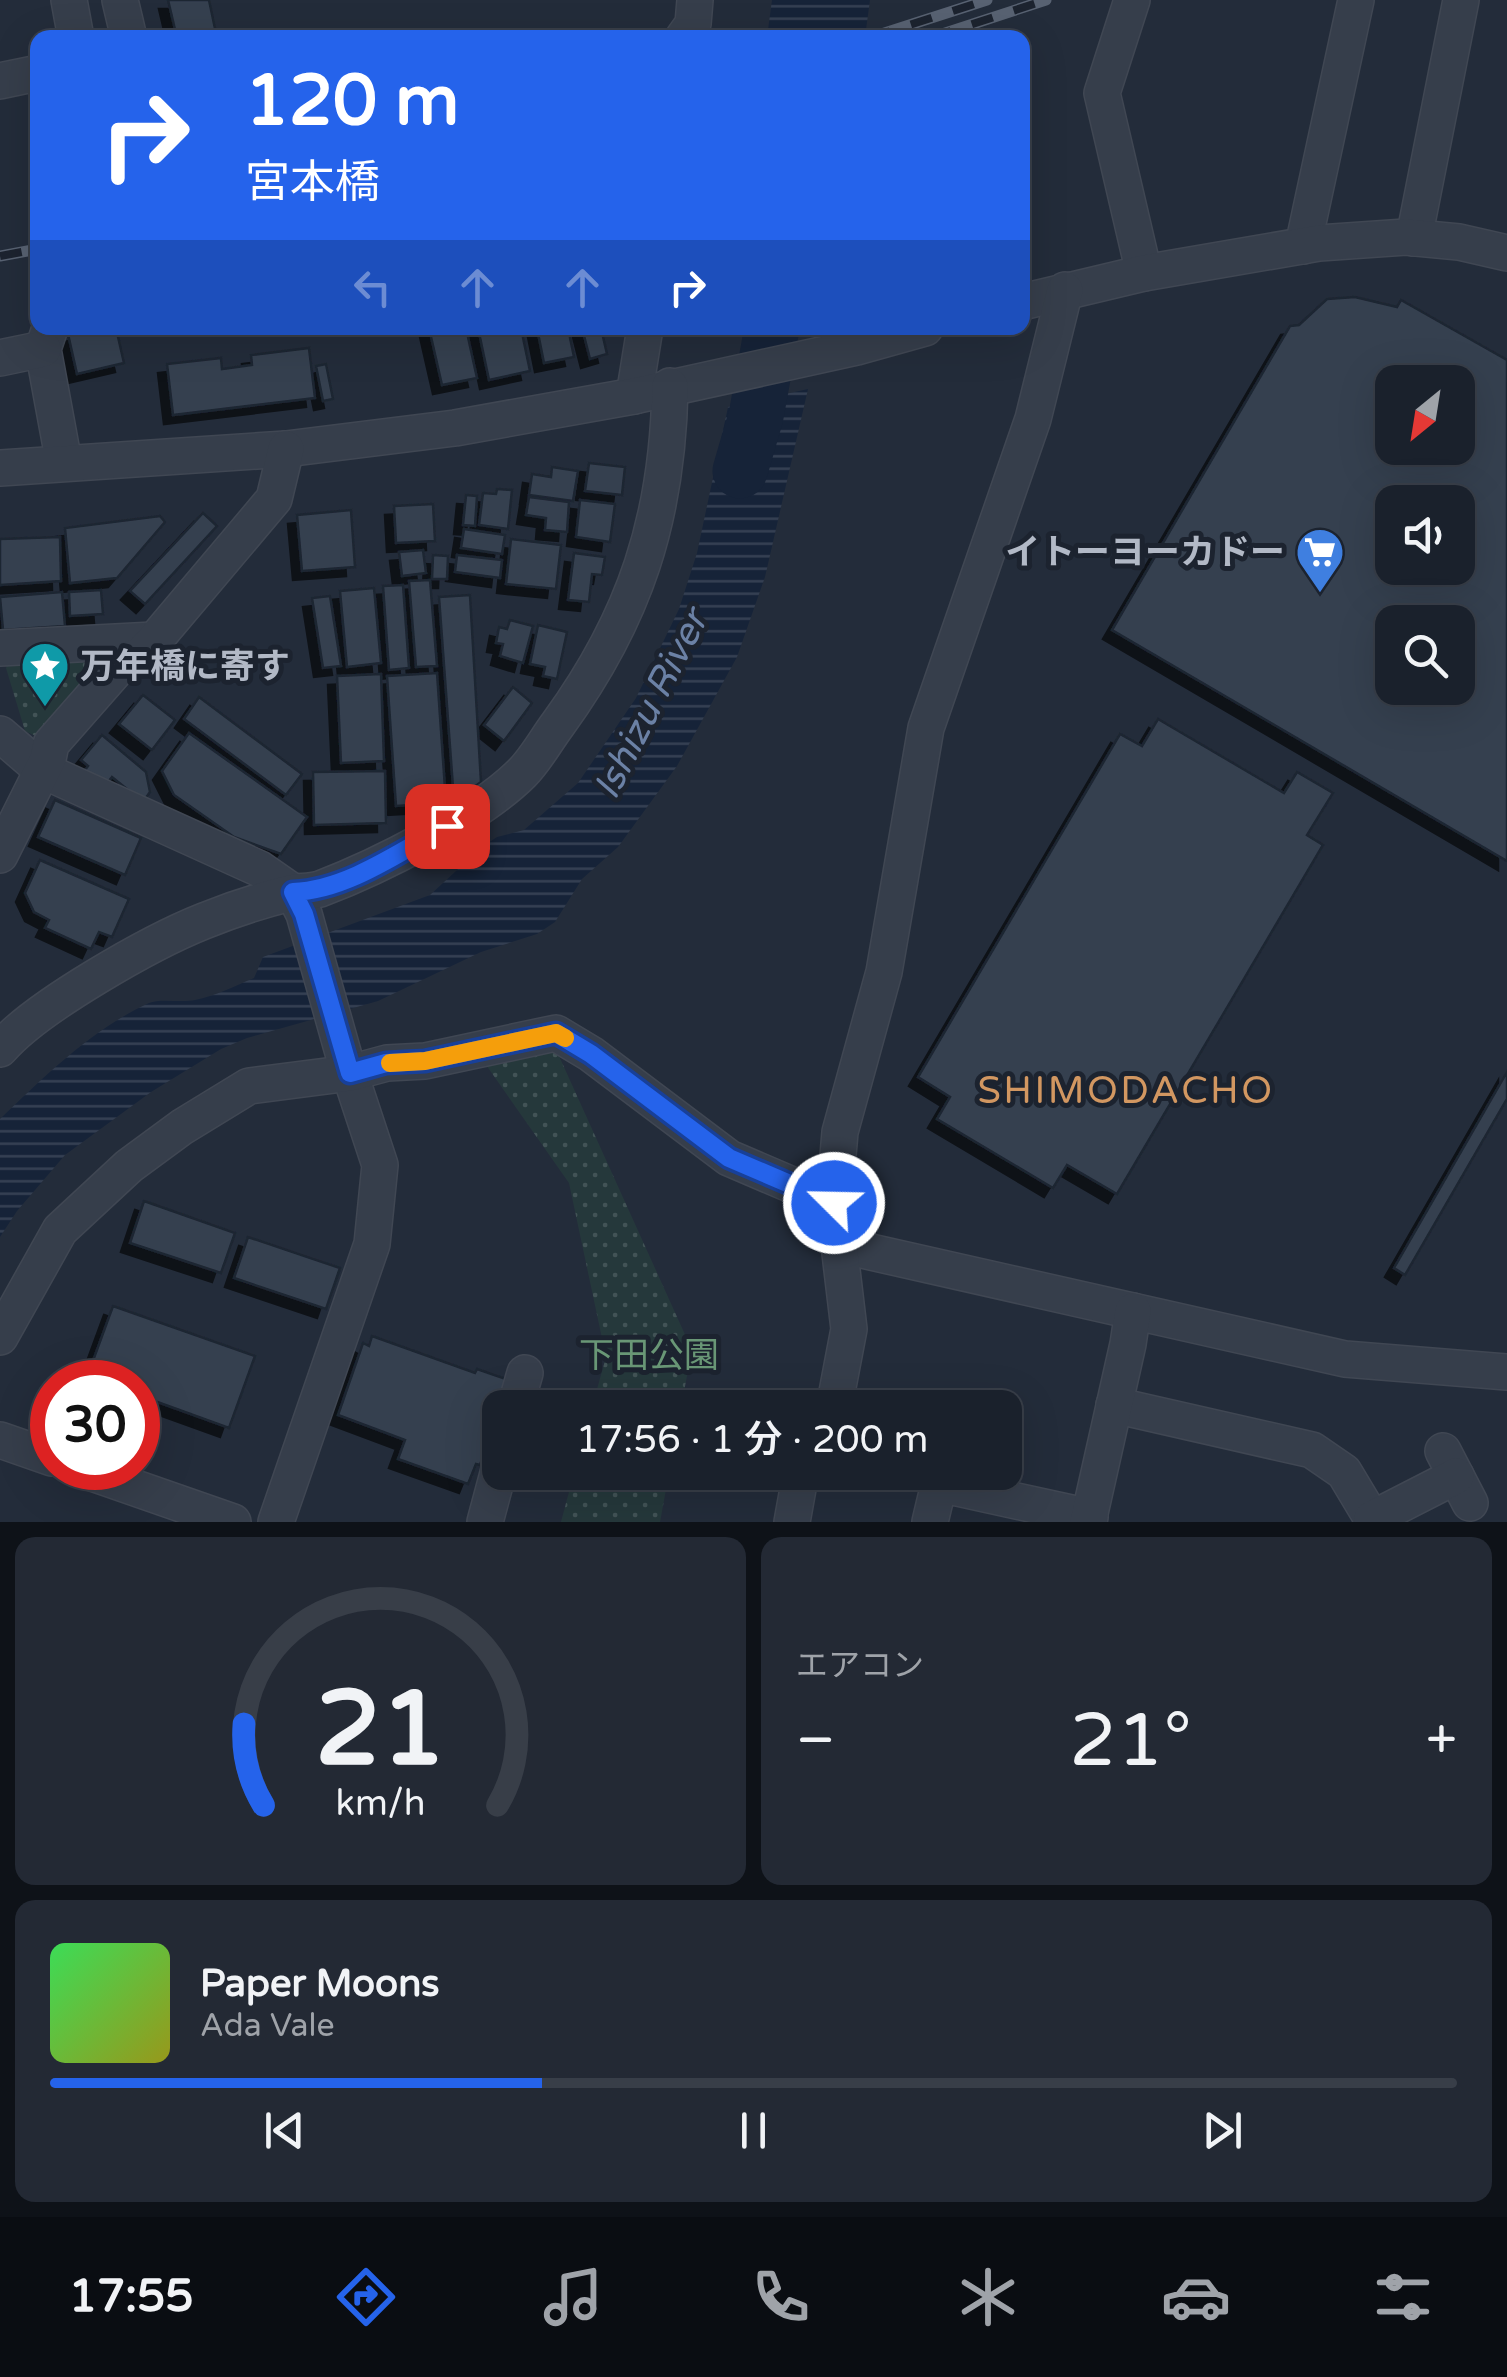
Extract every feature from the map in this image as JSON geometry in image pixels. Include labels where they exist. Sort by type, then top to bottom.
[{"type":"street","points":[[69,0],[75,30]]},
{"type":"street","points":[[120,0],[127,30]]},
{"type":"street","points":[[688,30],[695,0]]},
{"type":"street","points":[[1132,0],[1102,93],[1144,274]]},
{"type":"street","points":[[1303,246],[1356,0]]},
{"type":"street","points":[[1414,238],[1462,0]]},
{"type":"street","points":[[0,80],[30,74]]},
{"type":"street","points":[[1030,300],[1144,274],[1303,246],[1414,238],[1459,242],[1507,253]]},
{"type":"street","points":[[838,1390],[850,1328],[834,1203],[840,1132],[884,972],[926,728],[1033,420],[1065,290]]},
{"type":"street","points":[[634,396],[644,335]]},
{"type":"street","points":[[0,468],[286,449],[456,428],[634,396],[900,335]]},
{"type":"street","points":[[0,358],[47,338],[64,463]]},
{"type":"street","points":[[0,1049],[18,1029],[117,966],[202,921],[299,903],[315,891],[381,862],[480,808],[523,772],[599,665],[631,602],[665,479],[678,385]]},
{"type":"street","points":[[47,758],[67,761],[140,676],[140,652],[274,499],[286,449]]},
{"type":"street","points":[[0,648],[140,652]]},
{"type":"street","points":[[0,734],[260,869],[299,903],[380,1165],[372,1244],[276,1522]]},
{"type":"street","points":[[0,855],[47,758]]},
{"type":"street","points":[[0,1337],[60,1230],[129,1166],[182,1127],[250,1086],[347,1064],[425,1061],[556,1033],[591,1054],[729,1158],[834,1203]]},
{"type":"street","points":[[840,1245],[1346,1358],[1507,1372]]},
{"type":"street","points":[[930,1522],[939,1484],[1089,1519],[1132,1311]]},
{"type":"street","points":[[520,1390],[524,1373]]},
{"type":"street","points":[[1114,1406],[1312,1450],[1344,1472],[1373,1520],[1456,1477]]},
{"type":"street","points":[[0,1440],[30,1450]]},
{"type":"street","points":[[141,1490],[233,1522]]},
{"type":"street","points":[[485,1522],[494,1490]]},
{"type":"street","points":[[792,1522],[798,1490]]},
{"type":"green space","points":[[12,657],[110,657],[38,737],[25,731],[6,668]]},
{"type":"green space","name":"下田公園","points":[[554,1045],[692,1350],[684,1390],[597,1390],[606,1357],[569,1183],[484,1062]]},
{"type":"green space","name":"下田公園","points":[[569,1490],[666,1490],[660,1522],[561,1522]]},
{"type":"water","points":[[772,0],[870,0],[866,30],[768,30]]},
{"type":"water","points":[[808,389],[765,577],[737,657],[677,766],[618,847],[582,879],[555,922],[537,934],[481,952],[378,1001],[221,1049],[151,1092],[65,1155],[0,1237],[0,1119],[88,1040],[149,1003],[189,1001],[217,993],[254,978],[263,957],[430,895],[482,847],[497,837],[524,830],[578,783],[636,698],[679,609],[697,553],[728,407]]},
{"type":"building","points":[[168,0],[209,0],[215,30],[175,30]]},
{"type":"building","name":"イトーヨーカドー","points":[[1355,297],[1397,307],[1401,300],[1507,360],[1507,861],[1112,630],[1290,326],[1299,325],[1327,299]]},
{"type":"building","points":[[68,335],[118,335],[124,363],[77,374]]},
{"type":"building","points":[[431,335],[468,335],[477,378],[442,385]]},
{"type":"building","points":[[479,335],[522,335],[530,371],[489,380]]},
{"type":"building","points":[[538,335],[569,335],[574,357],[544,363]]},
{"type":"building","points":[[584,335],[603,335],[607,354],[590,359]]},
{"type":"building","points":[[309,348],[315,398],[173,415],[167,364],[221,358],[222,369],[252,365],[251,355]]},
{"type":"building","points":[[326,364],[333,399],[323,401],[316,366]]},
{"type":"building","points":[[589,463],[625,467],[622,495],[585,491]]},
{"type":"building","points":[[552,467],[578,471],[573,501],[529,495],[532,474],[551,477]]},
{"type":"building","points":[[497,489],[512,490],[508,529],[479,525],[483,493],[496,494]]},
{"type":"building","points":[[466,495],[477,496],[475,526],[463,525]]},
{"type":"building","points":[[529,497],[569,502],[567,532],[545,530],[546,518],[526,515]]},
{"type":"building","points":[[580,500],[615,504],[610,542],[576,537]]},
{"type":"building","points":[[433,504],[435,541],[396,543],[394,506]]},
{"type":"building","points":[[351,510],[355,567],[302,571],[297,515]]},
{"type":"building","points":[[203,513],[217,526],[145,604],[130,591]]},
{"type":"building","points":[[160,516],[165,522],[117,578],[70,583],[65,528]]},
{"type":"building","points":[[464,529],[505,535],[502,554],[461,548]]},
{"type":"building","points":[[60,537],[61,581],[0,585],[0,539]]},
{"type":"building","points":[[511,539],[561,545],[556,589],[506,584]]},
{"type":"building","points":[[423,550],[426,573],[402,576],[399,552]]},
{"type":"building","points":[[574,553],[605,557],[602,575],[592,574],[589,602],[568,600]]},
{"type":"building","points":[[433,555],[448,556],[447,579],[432,579]]},
{"type":"building","points":[[457,555],[502,560],[500,578],[455,572]]},
{"type":"building","points":[[430,580],[437,666],[416,667],[409,581]]},
{"type":"building","points":[[403,585],[409,668],[389,670],[383,586]]},
{"type":"building","points":[[374,588],[381,663],[347,667],[340,591]]},
{"type":"building","points":[[101,590],[103,614],[70,616],[69,592]]},
{"type":"building","points":[[62,592],[65,626],[3,630],[0,597]]},
{"type":"building","points":[[470,595],[481,782],[454,801],[439,597]]},
{"type":"building","points":[[330,596],[341,666],[323,668],[312,598]]},
{"type":"building","points":[[510,620],[533,626],[523,663],[500,656],[503,644],[496,643],[499,627],[507,629]]},
{"type":"building","points":[[538,625],[567,632],[557,679],[543,676],[545,667],[530,664]]},
{"type":"building","points":[[437,673],[446,803],[396,806],[387,676]]},
{"type":"building","points":[[381,674],[384,761],[341,763],[337,676]]},
{"type":"building","points":[[513,687],[532,703],[504,741],[484,725]]},
{"type":"building","points":[[143,695],[175,720],[152,750],[119,724]]},
{"type":"building","points":[[199,697],[302,774],[286,795],[184,719]]},
{"type":"building","points":[[1158,719],[1284,793],[1297,772],[1333,793],[1307,835],[1323,845],[1117,1194],[1067,1165],[1053,1188],[937,1119],[950,1097],[918,1077],[1120,734],[1142,746]]},
{"type":"building","points":[[189,733],[307,817],[281,854],[234,837],[174,795],[162,771]]},
{"type":"building","points":[[102,735],[146,772],[150,792],[143,802],[112,777],[105,786],[85,770],[88,766],[81,760]]},
{"type":"building","points":[[385,771],[386,823],[314,825],[313,772]]},
{"type":"building","points":[[55,800],[141,838],[125,875],[38,837]]},
{"type":"building","points":[[40,860],[129,899],[112,937],[99,932],[91,949],[45,928],[49,920],[34,912],[25,893]]},
{"type":"building","points":[[1507,1072],[1507,1099],[1405,1275],[1394,1268]]},
{"type":"building","points":[[144,1201],[235,1233],[221,1273],[130,1243]]},
{"type":"building","points":[[248,1237],[340,1268],[326,1309],[234,1278]]},
{"type":"building","points":[[113,1306],[255,1356],[229,1428],[160,1403],[160,1360],[93,1360]]},
{"type":"building","points":[[372,1336],[475,1373],[477,1369],[506,1379],[504,1390],[482,1390],[482,1459],[468,1484],[398,1459],[405,1440],[338,1415],[363,1343],[369,1346]]},
{"type":"waterway","name":"Ishizu River","points":[[740,471],[756,416],[771,335]]},
{"type":"railway","points":[[894,30],[987,0]]},
{"type":"railway","points":[[954,30],[1046,0]]},
{"type":"railway","points":[[0,256],[30,250]]},
{"type":"slow traffic","points":[[390,1063],[425,1061],[556,1033],[565,1038]]},
{"type":"place","name":"イトーヨーカドー","points":[[1320,594]]},
{"type":"place","name":"万年橋に寄す","points":[[45,708]]},
{"type":"district","name":"SHIMODACHO","points":[[1126,1090]]},
{"type":"route","points":[[447,826],[381,862],[315,891],[293,892],[304,914],[350,1073],[556,1033],[591,1054],[729,1158],[834,1203]]}]
